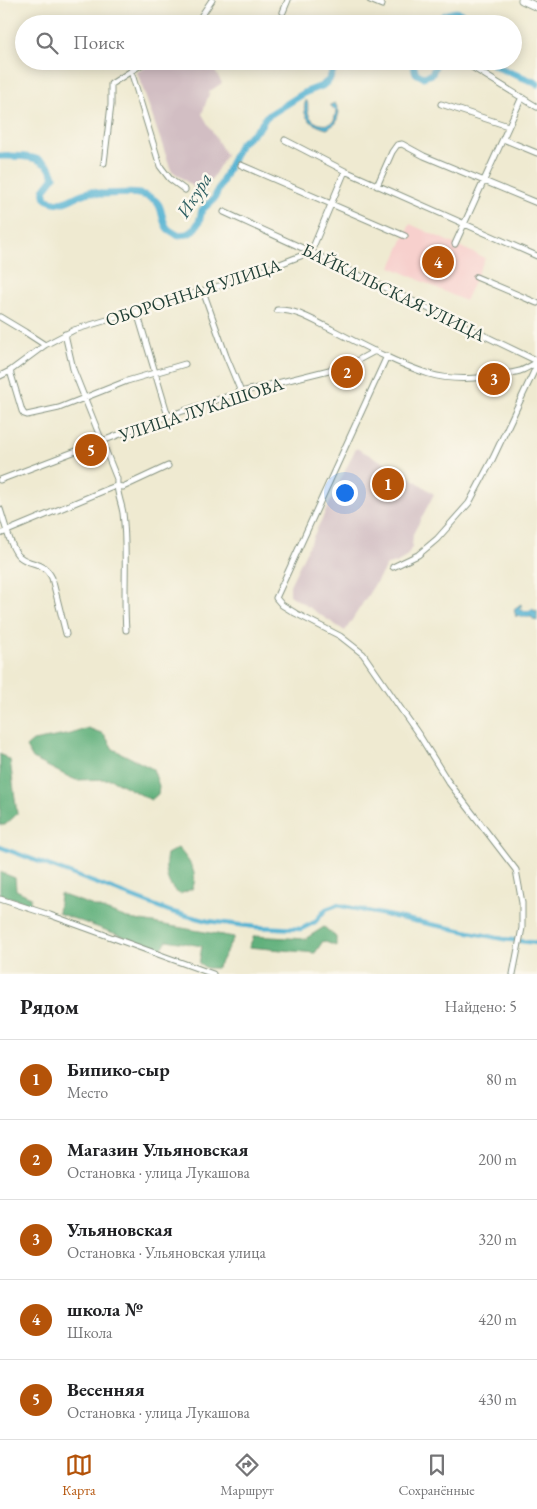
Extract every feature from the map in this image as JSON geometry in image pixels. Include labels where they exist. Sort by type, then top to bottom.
[{"type":"main road","points":[[522,0],[537,6]]},
{"type":"street","points":[[202,15],[212,0]]},
{"type":"street","points":[[282,12],[288,0]]},
{"type":"street","points":[[370,0],[382,6]]},
{"type":"street","points":[[477,70],[537,108]]},
{"type":"street","points":[[104,163],[111,105],[111,84],[131,71],[160,166],[170,179],[185,190]]},
{"type":"street","points":[[455,244],[522,98]]},
{"type":"street","points":[[441,104],[508,126]]},
{"type":"street","points":[[503,139],[537,153]]},
{"type":"street","points":[[285,140],[377,186],[537,256]]},
{"type":"street","points":[[377,186],[392,152],[397,145],[402,144],[424,156],[537,203]]},
{"type":"street","points":[[240,165],[405,236]]},
{"type":"street","points":[[311,252],[346,171]]},
{"type":"street","name":"БАЙКАЛЬСКАЯ УЛИЦА","points":[[224,212],[311,252],[537,363]]},
{"type":"street","name":"ОБОРОННАЯ УЛИЦА","points":[[0,376],[10,371],[45,345],[74,330],[236,281],[311,252]]},
{"type":"street","points":[[476,277],[537,303]]},
{"type":"street","points":[[203,291],[240,392]]},
{"type":"street","points":[[277,310],[299,314],[375,352],[430,374],[478,378],[521,371],[537,363]]},
{"type":"street","points":[[137,312],[168,416]]},
{"type":"street","points":[[0,317],[45,345]]},
{"type":"street","points":[[65,334],[73,368],[116,472],[116,486],[122,512],[126,574],[124,606],[126,630]]},
{"type":"street","name":"УЛИЦА ЛУКАШОВА","points":[[0,480],[168,416],[240,392],[349,365],[375,352]]},
{"type":"street","points":[[387,356],[276,598],[282,605],[340,636],[363,654],[447,780],[516,870],[522,903],[522,928],[513,974]]},
{"type":"street","points":[[393,567],[418,555],[437,539],[469,504],[493,458],[537,363]]},
{"type":"street","points":[[10,371],[24,414],[31,414],[59,408],[127,380],[184,364]]},
{"type":"street","points":[[0,534],[116,486],[123,487],[168,466]]},
{"type":"street","points":[[0,509],[7,531],[19,557],[41,565],[49,571],[66,634]]},
{"type":"street","points":[[0,899],[50,915],[213,974]]},
{"type":"shaded area","points":[[140,70],[214,70],[222,83],[210,91],[202,114],[226,155],[203,194],[171,170],[137,72]]},
{"type":"shaded area","points":[[410,224],[485,258],[465,301],[391,267]]},
{"type":"shaded area","points":[[356,448],[403,472],[434,494],[413,534],[412,547],[406,557],[396,563],[387,565],[345,631],[290,595],[290,585]]},
{"type":"green space","points":[[88,728],[104,734],[113,749],[153,769],[159,786],[158,794],[151,800],[111,779],[76,780],[33,759],[26,747],[33,741],[71,734]]},
{"type":"green space","points":[[0,754],[10,760],[17,814],[5,825],[0,825]]},
{"type":"green space","points":[[178,848],[192,867],[195,878],[192,889],[180,894],[175,891],[169,882],[166,865],[167,854]]},
{"type":"green space","points":[[0,872],[15,878],[16,890],[31,897],[30,904],[0,894]]},
{"type":"green space","points":[[60,894],[130,919],[234,937],[219,965],[216,968],[207,968],[199,964],[202,946],[167,940],[161,950],[58,913]]},
{"type":"green space","points":[[324,927],[336,937],[336,946],[323,941],[315,953],[249,947],[254,936],[305,939]]},
{"type":"water","points":[[306,100],[310,116],[319,124],[327,124],[334,121],[336,111],[330,105],[335,103],[339,112],[336,123],[327,129],[312,123],[306,116]]},
{"type":"water","points":[[521,604],[519,609],[528,611],[533,608],[534,611],[537,610],[537,621],[532,617],[517,615],[516,617],[514,609]]},
{"type":"waterway","name":"Икура","points":[[446,15],[454,12],[463,15]]},
{"type":"waterway","name":"Икура","points":[[0,156],[32,158],[46,164],[51,169],[54,177],[44,190],[46,199],[52,202],[68,201],[90,192],[100,194],[140,194],[153,199],[159,205],[169,230],[177,235],[188,234],[193,231],[199,222],[202,210],[214,199],[240,144],[259,128],[266,117],[306,92],[322,86],[329,80],[334,70]]},
{"type":"waterway","name":"Икура","points":[[415,70],[416,73],[423,77],[432,74],[434,70]]},
{"type":"waterway","name":"Икура","points":[[505,70],[537,84]]},
{"type":"waterway","points":[[0,847],[172,912],[208,921],[256,927],[301,929],[315,922],[326,909],[337,905],[503,939],[537,943]]},
{"type":"place","name":"школа №","points":[[438,262]]},
{"type":"place","name":"Магазин Ульяновская","points":[[347,372]]},
{"type":"place","name":"Ульяновская","points":[[494,379]]},
{"type":"place","name":"Весенняя","points":[[91,450]]},
{"type":"place","name":"Бипико-сыр","points":[[388,484]]}]
